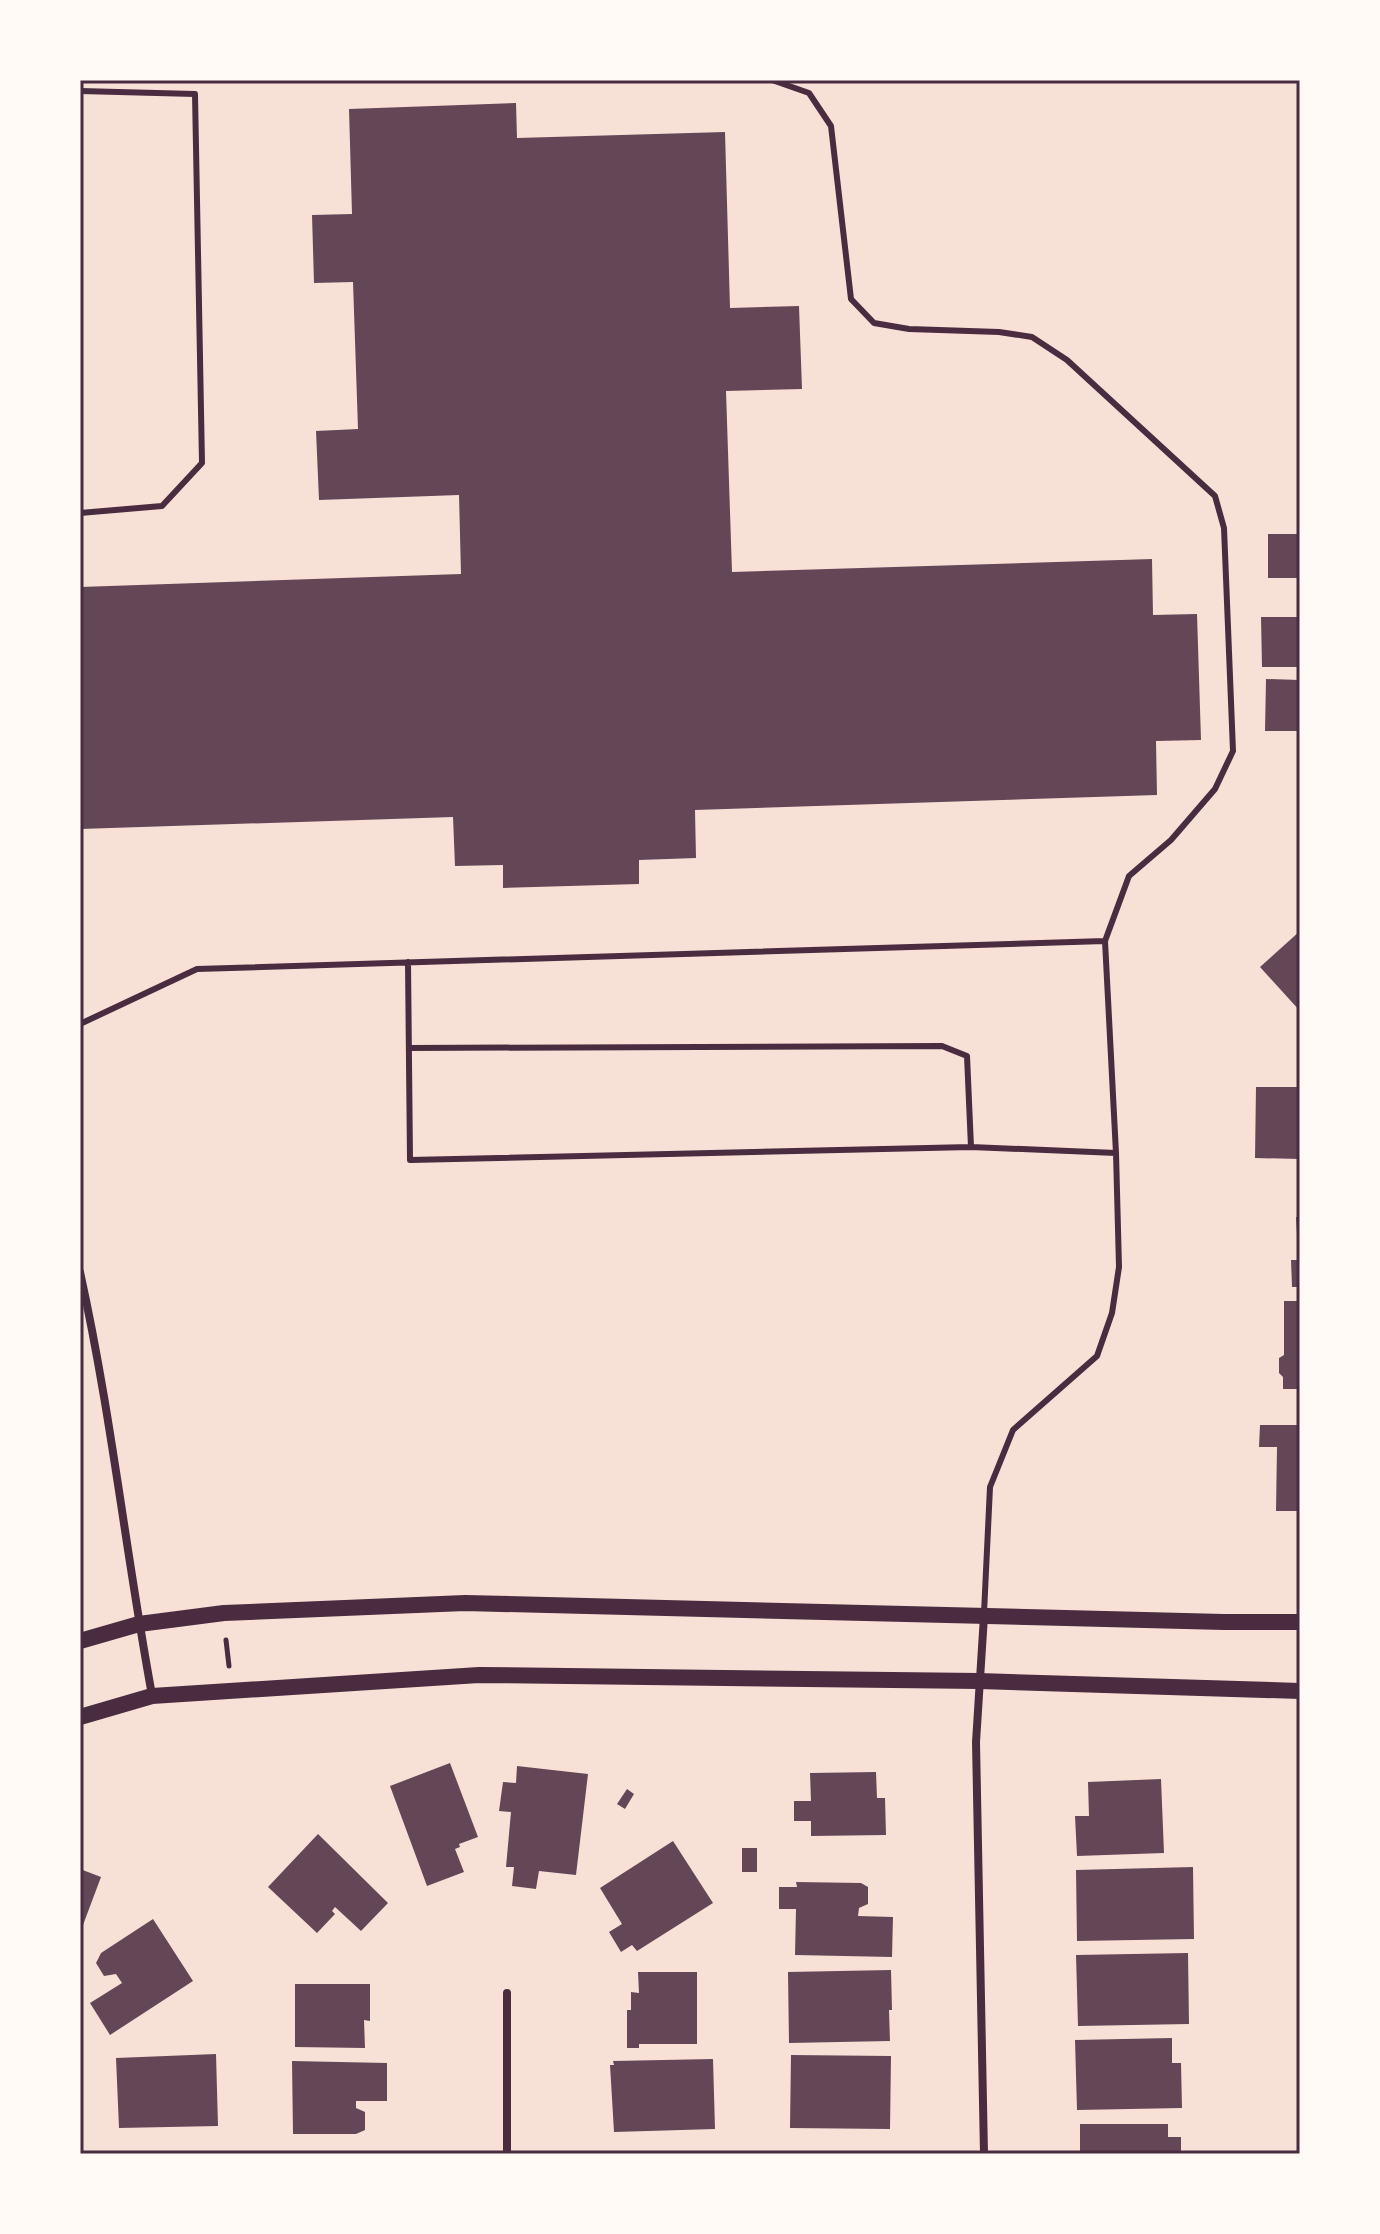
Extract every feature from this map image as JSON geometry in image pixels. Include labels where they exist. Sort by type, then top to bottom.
[{"type":"main road","points":[[80,1641],[139,1624],[224,1613],[465,1603],[1300,1622]]},
{"type":"main road","points":[[80,1717],[152,1696],[479,1675],[979,1681],[1300,1691]]},
{"type":"street","points":[[80,1272],[92,1328],[152,1696]]},
{"type":"street","points":[[984,1616],[976,1742],[984,2154]]},
{"type":"street","points":[[507,1993],[507,2154]]},
{"type":"lane","points":[[772,80],[809,93],[831,126],[851,299],[874,323],[909,329],[999,332],[1032,337],[1067,360],[1215,496],[1224,528],[1233,751],[1215,789],[1171,840],[1129,876],[1105,941],[1119,1267],[1112,1313],[1097,1356],[1013,1430],[990,1487],[984,1616]]},
{"type":"lane","points":[[80,91],[195,94],[202,463],[162,506],[80,513]]},
{"type":"lane","points":[[80,1024],[197,969],[1105,941]]},
{"type":"lane","points":[[408,962],[410,1160],[971,1147],[1116,1153]]},
{"type":"lane","points":[[409,1048],[942,1046],[967,1056],[971,1147]]},
{"type":"path","points":[[226,1640],[229,1668]]},
{"type":"building","points":[[516,103],[517,138],[725,132],[730,308],[799,306],[802,389],[726,391],[732,572],[1152,559],[1153,615],[1197,614],[1201,740],[1156,741],[1157,795],[695,810],[696,858],[639,860],[639,884],[503,888],[503,865],[455,866],[453,817],[80,829],[80,587],[461,574],[459,495],[319,500],[316,431],[358,429],[353,282],[314,283],[312,215],[352,214],[349,109]]},
{"type":"building","points":[[1268,534],[1300,534],[1300,578],[1268,578]]},
{"type":"building","points":[[1261,617],[1300,617],[1300,667],[1262,667]]},
{"type":"building","points":[[1266,679],[1300,680],[1300,731],[1265,731]]},
{"type":"building","points":[[1300,931],[1300,1011],[1260,967]]},
{"type":"building","points":[[1256,1087],[1300,1087],[1300,1159],[1255,1158]]},
{"type":"building","points":[[1296,1217],[1300,1217],[1300,1252],[1298,1252]]},
{"type":"building","points":[[1291,1260],[1300,1260],[1300,1287],[1292,1287]]},
{"type":"building","points":[[1284,1301],[1300,1301],[1300,1389],[1283,1389],[1283,1377],[1279,1373],[1279,1358],[1284,1355]]},
{"type":"building","points":[[1260,1425],[1300,1425],[1300,1511],[1276,1511],[1277,1447],[1259,1447]]},
{"type":"building","points":[[450,1763],[478,1837],[459,1844],[460,1847],[455,1849],[464,1872],[427,1886],[390,1786]]},
{"type":"building","points":[[517,1766],[588,1774],[576,1875],[539,1871],[536,1889],[512,1886],[514,1867],[506,1867],[511,1812],[499,1811],[503,1782],[516,1783]]},
{"type":"building","points":[[876,1772],[877,1798],[885,1798],[886,1835],[811,1836],[811,1821],[794,1821],[794,1801],[811,1801],[810,1773]]},
{"type":"building","points":[[1161,1779],[1164,1853],[1077,1856],[1075,1816],[1089,1816],[1088,1782]]},
{"type":"building","points":[[627,1789],[634,1794],[625,1809],[617,1804]]},
{"type":"building","points":[[318,1834],[388,1903],[361,1931],[335,1907],[332,1911],[335,1914],[317,1933],[268,1887]]},
{"type":"building","points":[[673,1841],[713,1903],[637,1951],[632,1945],[621,1952],[609,1932],[622,1924],[600,1888]]},
{"type":"building","points":[[742,1848],[757,1848],[757,1872],[742,1872]]},
{"type":"building","points":[[1193,1867],[1194,1939],[1077,1941],[1076,1870]]},
{"type":"building","points":[[80,1869],[101,1877],[80,1933]]},
{"type":"building","points":[[796,1882],[861,1883],[868,1887],[868,1904],[859,1908],[858,1916],[893,1917],[892,1957],[795,1955],[796,1909],[779,1909],[779,1887],[797,1887]]},
{"type":"building","points":[[153,1919],[193,1981],[110,2035],[90,2003],[122,1983],[116,1974],[104,1976],[96,1963],[101,1953]]},
{"type":"building","points":[[1188,1953],[1189,2024],[1078,2026],[1076,1955]]},
{"type":"building","points":[[891,1970],[890,2041],[789,2043],[788,1972]]},
{"type":"building","points":[[638,1972],[697,1972],[697,2044],[639,2044],[639,2048],[627,2048],[627,2010],[631,2010],[631,1992],[639,1993]]},
{"type":"building","points":[[295,1984],[370,1984],[370,2021],[364,2020],[365,2048],[295,2047]]},
{"type":"building","points":[[1172,2038],[1172,2063],[1181,2063],[1182,2108],[1077,2110],[1075,2040]]},
{"type":"building","points":[[216,2054],[218,2126],[119,2128],[116,2058]]},
{"type":"building","points":[[791,2055],[891,2056],[890,2129],[790,2128]]},
{"type":"building","points":[[713,2059],[715,2129],[614,2132],[610,2065],[614,2065],[613,2061]]},
{"type":"building","points":[[292,2061],[387,2063],[387,2101],[356,2101],[356,2108],[365,2112],[365,2130],[356,2134],[293,2134]]},
{"type":"building","points":[[1080,2124],[1168,2124],[1168,2137],[1181,2137],[1181,2154],[1080,2154]]}]
